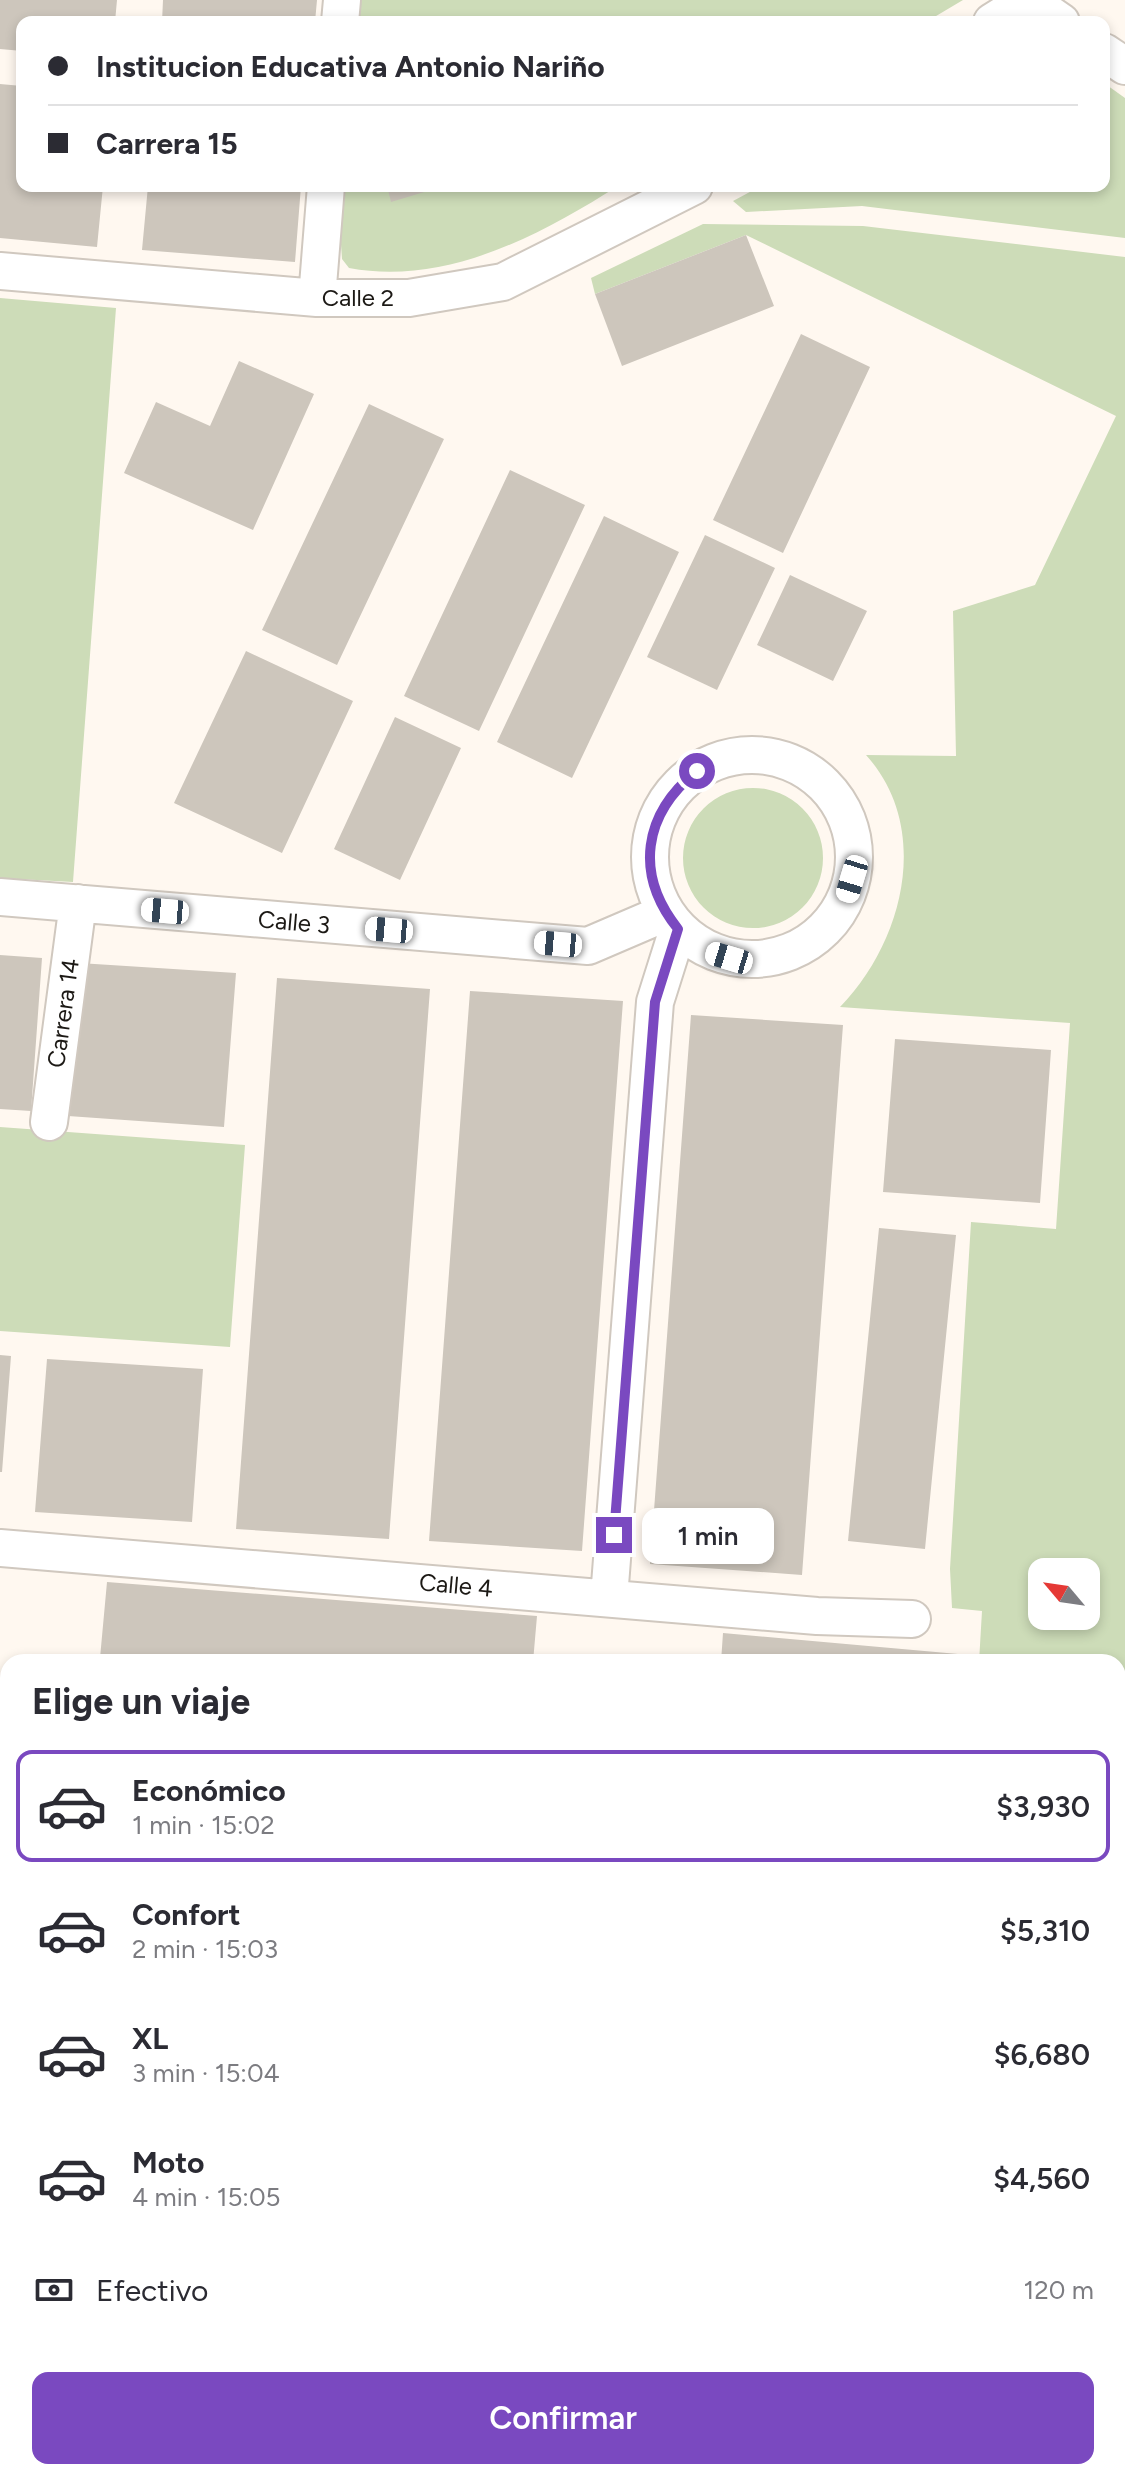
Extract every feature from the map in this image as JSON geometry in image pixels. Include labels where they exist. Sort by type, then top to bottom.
[{"type":"street","points":[[1002,16],[1028,0],[1052,16]]},
{"type":"street","points":[[317,298],[326,192]]},
{"type":"street","name":"Calle 2","points":[[0,271],[317,298],[409,298],[503,282],[682,192]]},
{"type":"street","points":[[735,756],[775,757],[811,773],[838,802],[853,839],[854,860],[846,899],[823,932],[807,944],[769,959],[749,960],[710,952],[671,921],[651,875],[652,835],[668,799],[689,777],[715,762],[735,756]]},
{"type":"street","points":[[588,946],[651,875]]},
{"type":"street","name":"Calle 3","points":[[0,897],[588,946],[671,921]]},
{"type":"street","name":"Carrera 14","points":[[49,1122],[78,903]]},
{"type":"street","points":[[609,1598],[655,1002],[671,921]]},
{"type":"street","points":[[655,1002],[710,952]]},
{"type":"street","name":"Calle 4","points":[[0,1548],[817,1616],[912,1619]]},
{"type":"green space","points":[[353,0],[963,0],[936,16],[352,16]]},
{"type":"green space","points":[[1110,87],[1125,98],[1125,238],[862,206],[746,212],[733,201],[750,192],[1110,192]]},
{"type":"green space","points":[[337,192],[609,192],[523,239],[455,263],[420,270],[385,272],[349,268],[342,259]]},
{"type":"green space","points":[[703,224],[863,226],[1125,257],[1125,1654],[979,1654],[982,1611],[952,1608],[950,1569],[971,1222],[1056,1229],[1070,1023],[840,1007],[862,980],[880,950],[894,918],[902,884],[904,849],[899,816],[886,784],[866,755],[956,756],[953,611],[1035,585],[1116,416],[746,235],[595,294],[591,278]]},
{"type":"green space","points":[[0,298],[116,308],[73,882],[0,878]]},
{"type":"green space","points":[[753,788],[780,794],[802,809],[817,831],[823,858],[817,885],[802,907],[780,922],[753,928],[726,922],[704,907],[689,885],[683,858],[689,831],[704,809],[726,794]]},
{"type":"green space","points":[[0,1127],[245,1145],[230,1347],[0,1331]]},
{"type":"building","points":[[0,0],[117,0],[116,16],[16,16],[16,50],[0,49]]},
{"type":"building","points":[[163,0],[317,0],[316,16],[162,16]]},
{"type":"building","points":[[0,84],[16,85],[16,192],[102,192],[97,247],[0,238]]},
{"type":"building","points":[[147,192],[301,192],[295,262],[142,250]]},
{"type":"building","points":[[388,192],[424,192],[391,202]]},
{"type":"building","points":[[746,235],[774,306],[622,366],[595,294]]},
{"type":"building","points":[[801,334],[870,367],[783,553],[713,520]]},
{"type":"building","points":[[239,361],[314,394],[253,530],[124,473],[156,402],[210,426]]},
{"type":"building","points":[[369,404],[444,439],[337,665],[262,630]]},
{"type":"building","points":[[510,470],[585,505],[479,731],[404,696]]},
{"type":"building","points":[[604,516],[679,552],[572,778],[497,742]]},
{"type":"building","points":[[705,535],[775,568],[717,690],[647,657]]},
{"type":"building","points":[[790,575],[867,611],[833,681],[757,645]]},
{"type":"building","points":[[246,651],[353,701],[282,853],[174,803]]},
{"type":"building","points":[[395,717],[461,748],[400,880],[334,849]]},
{"type":"building","points":[[0,955],[42,958],[31,1111],[0,1109]]},
{"type":"building","points":[[79,963],[236,973],[224,1127],[68,1116]]},
{"type":"building","points":[[277,978],[430,989],[389,1539],[236,1529]]},
{"type":"building","points":[[470,991],[623,1001],[582,1551],[429,1541]]},
{"type":"building","points":[[691,1015],[843,1025],[802,1575],[650,1564]]},
{"type":"building","points":[[895,1039],[1051,1050],[1040,1203],[883,1192]]},
{"type":"building","points":[[879,1228],[956,1235],[925,1549],[848,1541]]},
{"type":"building","points":[[0,1355],[11,1356],[2,1472],[0,1472]]},
{"type":"building","points":[[47,1359],[203,1369],[192,1522],[35,1512]]},
{"type":"building","points":[[107,1582],[537,1616],[534,1654],[100,1654]]},
{"type":"building","points":[[723,1633],[958,1654],[722,1654]]},
{"type":"route","points":[[614,1535],[655,1002],[678,929],[656,895],[651,875],[652,835],[668,799],[697,771]]}]
